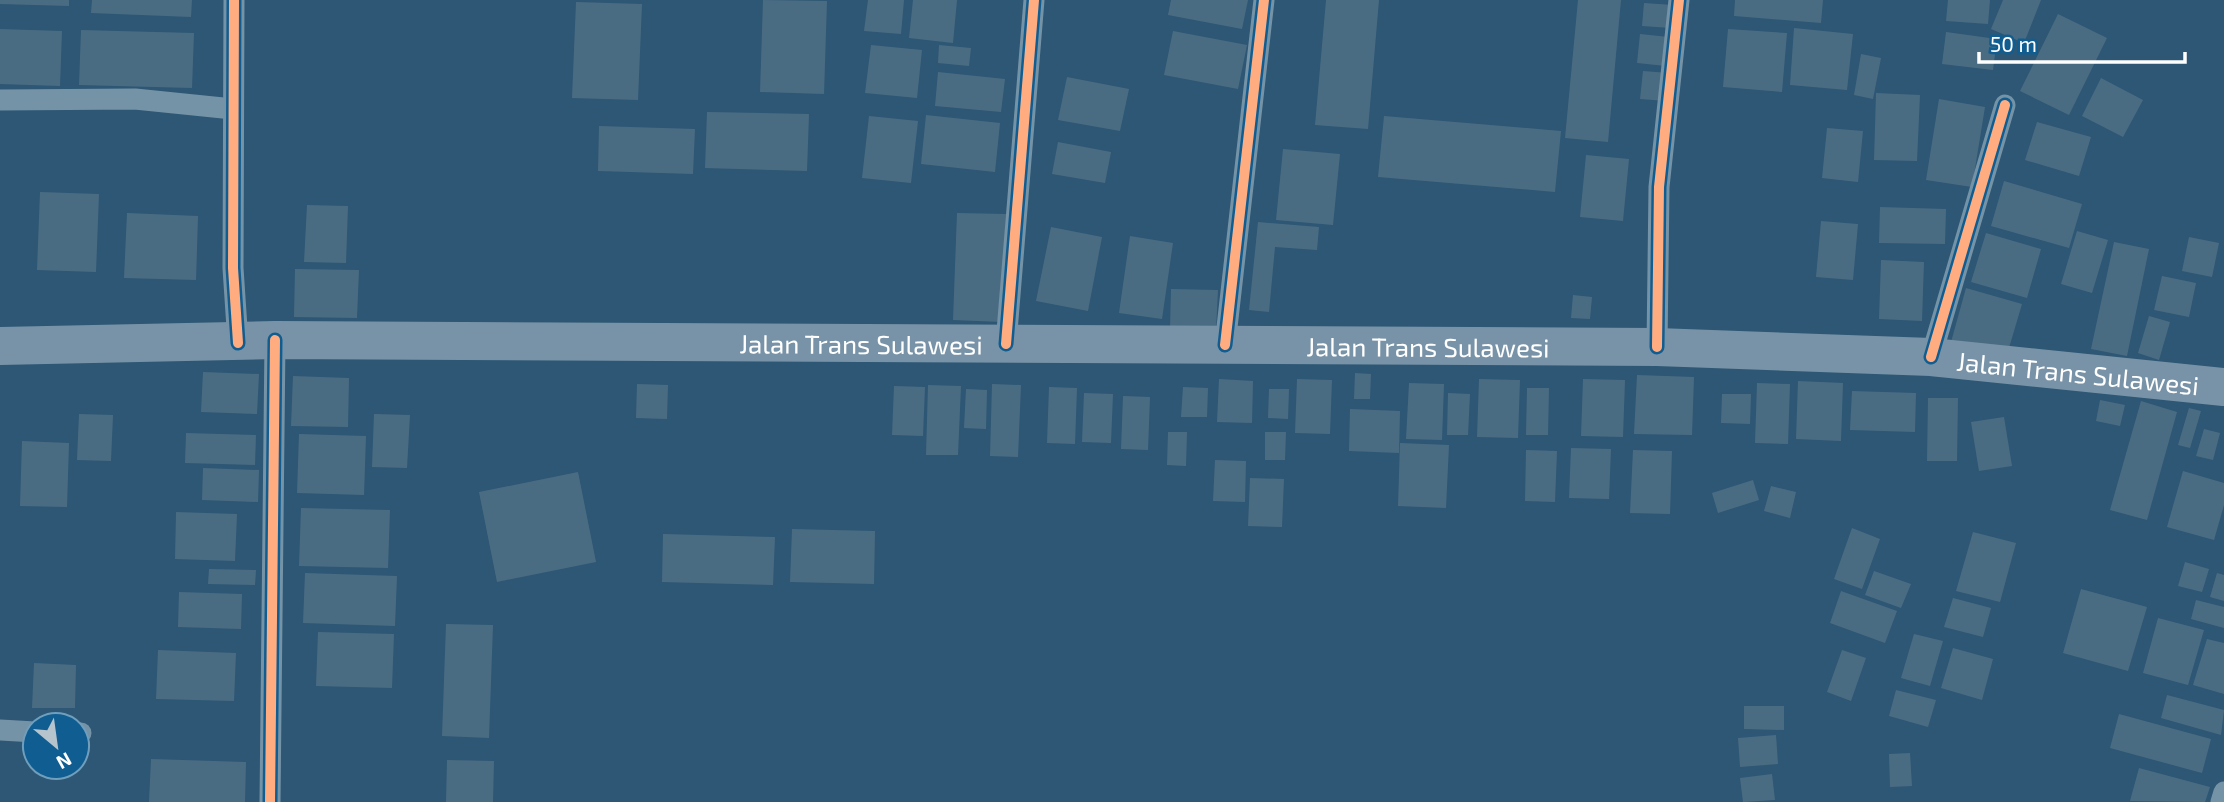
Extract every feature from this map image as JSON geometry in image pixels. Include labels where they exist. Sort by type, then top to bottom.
[{"type":"highway","name":"Jalan Trans Sulawesi","points":[[0,346],[238,343],[275,340],[1657,347],[1931,357],[2224,387]]},
{"type":"street","points":[[234,0],[233,268],[238,343]]},
{"type":"street","points":[[1006,344],[1034,0]]},
{"type":"street","points":[[1225,345],[1264,0]]},
{"type":"street","points":[[1657,347],[1659,187],[1679,0]]},
{"type":"street","points":[[0,100],[135,99],[233,109]]},
{"type":"street","points":[[1931,357],[2005,105]]},
{"type":"street","points":[[270,802],[275,340]]},
{"type":"street","points":[[0,730],[21,731]]},
{"type":"street","points":[[2221,802],[2224,792]]},
{"type":"building","points":[[0,0],[69,0],[69,6],[0,4]]},
{"type":"building","points":[[92,0],[192,0],[191,17],[91,13]]},
{"type":"building","points":[[763,0],[827,1],[824,94],[760,92]]},
{"type":"building","points":[[868,0],[904,0],[901,34],[864,31]]},
{"type":"building","points":[[913,0],[957,0],[953,43],[909,38]]},
{"type":"building","points":[[1171,0],[1248,0],[1242,29],[1168,15]]},
{"type":"building","points":[[1326,0],[1379,0],[1368,129],[1315,125]]},
{"type":"building","points":[[1578,0],[1621,0],[1608,142],[1565,138]]},
{"type":"building","points":[[1735,0],[1823,0],[1821,23],[1734,16]]},
{"type":"building","points":[[1948,0],[1990,0],[1988,24],[1946,21]]},
{"type":"building","points":[[2003,0],[2041,0],[2024,43],[1991,29]]},
{"type":"building","points":[[576,2],[642,4],[638,100],[572,98]]},
{"type":"building","points":[[1644,3],[1673,5],[1671,28],[1642,26]]},
{"type":"building","points":[[2058,14],[2107,38],[2069,115],[2020,91]]},
{"type":"building","points":[[1794,28],[1853,34],[1847,90],[1790,85]]},
{"type":"building","points":[[0,29],[62,31],[60,86],[0,84]]},
{"type":"building","points":[[1728,29],[1787,33],[1782,92],[1723,87]]},
{"type":"building","points":[[81,30],[194,33],[192,88],[79,85]]},
{"type":"building","points":[[1173,31],[1247,45],[1238,89],[1164,75]]},
{"type":"building","points":[[1946,32],[1997,39],[1993,70],[1942,64]]},
{"type":"building","points":[[1640,34],[1669,37],[1666,66],[1637,63]]},
{"type":"building","points":[[871,45],[922,50],[917,98],[865,93]]},
{"type":"building","points":[[939,45],[971,48],[969,66],[938,63]]},
{"type":"building","points":[[1861,54],[1881,58],[1873,99],[1854,95]]},
{"type":"building","points":[[1643,71],[1669,73],[1666,101],[1640,99]]},
{"type":"building","points":[[938,72],[1005,79],[1001,112],[935,106]]},
{"type":"building","points":[[1067,77],[1129,89],[1120,131],[1058,120]]},
{"type":"building","points":[[2101,78],[2143,100],[2123,137],[2082,116]]},
{"type":"building","points":[[1876,93],[1920,95],[1917,161],[1874,160]]},
{"type":"building","points":[[1939,99],[1985,107],[1972,187],[1926,180]]},
{"type":"building","points":[[707,112],[809,114],[807,171],[705,168]]},
{"type":"building","points":[[926,115],[1000,123],[995,172],[921,164]]},
{"type":"building","points":[[869,116],[918,121],[911,183],[862,178]]},
{"type":"building","points":[[1384,116],[1561,131],[1555,192],[1378,177]]},
{"type":"building","points":[[2037,122],[2091,137],[2079,176],[2025,160]]},
{"type":"building","points":[[599,126],[695,129],[693,174],[598,171]]},
{"type":"building","points":[[1827,128],[1863,131],[1858,182],[1822,178]]},
{"type":"building","points":[[1058,142],[1111,152],[1105,183],[1052,174]]},
{"type":"building","points":[[1283,149],[1340,154],[1333,225],[1276,220]]},
{"type":"building","points":[[1586,155],[1629,159],[1623,221],[1580,217]]},
{"type":"building","points":[[2004,181],[2082,204],[2069,248],[1991,226]]},
{"type":"building","points":[[40,192],[99,194],[96,272],[37,270]]},
{"type":"building","points":[[307,205],[348,206],[346,263],[304,262]]},
{"type":"building","points":[[1880,207],[1946,209],[1945,244],[1879,243]]},
{"type":"building","points":[[127,213],[198,216],[196,280],[124,278]]},
{"type":"building","points":[[957,213],[1006,214],[1002,322],[953,320]]},
{"type":"building","points":[[1821,221],[1858,224],[1853,280],[1816,277]]},
{"type":"building","points":[[1258,222],[1319,227],[1317,250],[1275,247],[1269,312],[1249,310]]},
{"type":"building","points":[[1051,227],[1102,237],[1088,311],[1036,301]]},
{"type":"building","points":[[2077,231],[2108,240],[2092,293],[2061,284]]},
{"type":"building","points":[[1986,233],[2041,249],[2027,298],[1971,282]]},
{"type":"building","points":[[1130,236],[1173,243],[1162,319],[1119,313]]},
{"type":"building","points":[[2189,237],[2219,243],[2212,277],[2182,271]]},
{"type":"building","points":[[2114,242],[2149,249],[2127,356],[2091,349]]},
{"type":"building","points":[[1881,260],[1924,262],[1922,321],[1879,319]]},
{"type":"building","points":[[295,269],[359,270],[357,318],[294,317]]},
{"type":"building","points":[[2162,276],[2196,283],[2189,317],[2154,310]]},
{"type":"building","points":[[1966,288],[2022,304],[2006,358],[1951,342]]},
{"type":"building","points":[[1171,289],[1218,290],[1216,330],[1170,329]]},
{"type":"building","points":[[1573,295],[1592,297],[1590,319],[1571,318]]},
{"type":"building","points":[[2149,316],[2170,322],[2159,360],[2138,353]]},
{"type":"building","points":[[203,372],[259,374],[257,414],[201,412]]},
{"type":"building","points":[[1355,373],[1371,374],[1370,399],[1354,399]]},
{"type":"building","points":[[1637,375],[1694,377],[1692,435],[1634,434]]},
{"type":"building","points":[[293,376],[349,378],[348,427],[291,426]]},
{"type":"building","points":[[1219,379],[1253,381],[1252,423],[1217,422]]},
{"type":"building","points":[[1297,379],[1332,380],[1330,434],[1295,433]]},
{"type":"building","points":[[1479,379],[1520,380],[1518,438],[1477,437]]},
{"type":"building","points":[[1583,379],[1625,380],[1623,437],[1581,436]]},
{"type":"building","points":[[1798,381],[1843,383],[1841,441],[1796,439]]},
{"type":"building","points":[[1409,383],[1444,384],[1442,440],[1406,439]]},
{"type":"building","points":[[1757,383],[1790,384],[1788,444],[1755,443]]},
{"type":"building","points":[[637,384],[668,385],[667,419],[636,418]]},
{"type":"building","points":[[992,384],[1021,385],[1018,457],[990,456]]},
{"type":"building","points":[[928,385],[961,386],[958,455],[926,455]]},
{"type":"building","points":[[894,386],[925,387],[923,436],[892,435]]},
{"type":"building","points":[[1049,387],[1077,388],[1075,444],[1047,443]]},
{"type":"building","points":[[1183,387],[1208,388],[1207,417],[1181,417]]},
{"type":"building","points":[[1527,388],[1549,388],[1548,435],[1526,435]]},
{"type":"building","points":[[966,389],[987,390],[986,429],[964,428]]},
{"type":"building","points":[[1269,389],[1289,389],[1288,419],[1268,418]]},
{"type":"building","points":[[1852,391],[1916,393],[1915,432],[1850,430]]},
{"type":"building","points":[[1084,393],[1113,394],[1111,443],[1082,442]]},
{"type":"building","points":[[1448,393],[1470,394],[1468,435],[1447,435]]},
{"type":"building","points":[[1722,394],[1751,394],[1750,424],[1721,423]]},
{"type":"building","points":[[1123,396],[1150,397],[1148,450],[1121,449]]},
{"type":"building","points":[[1928,398],[1958,398],[1957,461],[1927,461]]},
{"type":"building","points":[[2100,400],[2125,405],[2120,426],[2096,421]]},
{"type":"building","points":[[2141,401],[2177,412],[2147,520],[2110,510]]},
{"type":"building","points":[[2189,408],[2201,411],[2190,448],[2178,445]]},
{"type":"building","points":[[1350,409],[1400,411],[1399,453],[1349,451]]},
{"type":"building","points":[[79,414],[113,415],[111,461],[77,460]]},
{"type":"building","points":[[374,414],[410,415],[407,468],[372,467]]},
{"type":"building","points":[[2004,417],[2012,466],[1979,471],[1971,422]]},
{"type":"building","points":[[2204,429],[2220,433],[2213,460],[2196,456]]},
{"type":"building","points":[[1168,432],[1187,432],[1186,466],[1167,465]]},
{"type":"building","points":[[1265,432],[1286,432],[1285,460],[1265,460]]},
{"type":"building","points":[[186,433],[256,435],[255,465],[185,463]]},
{"type":"building","points":[[299,434],[366,436],[364,495],[297,493]]},
{"type":"building","points":[[22,441],[69,443],[67,507],[20,506]]},
{"type":"building","points":[[1400,443],[1449,445],[1446,508],[1398,506]]},
{"type":"building","points":[[1571,448],[1611,449],[1609,499],[1569,498]]},
{"type":"building","points":[[1526,450],[1557,451],[1555,502],[1525,501]]},
{"type":"building","points":[[1633,450],[1672,451],[1670,514],[1630,513]]},
{"type":"building","points":[[1215,460],[1246,461],[1245,502],[1213,501]]},
{"type":"building","points":[[203,468],[259,470],[258,502],[202,500]]},
{"type":"building","points":[[2183,471],[2224,483],[2224,505],[2214,540],[2167,527]]},
{"type":"building","points":[[578,472],[596,562],[497,582],[479,492]]},
{"type":"building","points":[[1250,478],[1284,479],[1282,527],[1248,526]]},
{"type":"building","points":[[1753,480],[1759,500],[1718,513],[1712,493]]},
{"type":"building","points":[[1771,486],[1796,492],[1790,518],[1764,511]]},
{"type":"building","points":[[301,508],[390,510],[388,568],[299,566]]},
{"type":"building","points":[[176,512],[237,514],[235,561],[175,559]]},
{"type":"building","points":[[1852,528],[1880,539],[1862,589],[1834,579]]},
{"type":"building","points":[[792,529],[875,531],[874,584],[790,582]]},
{"type":"building","points":[[1973,532],[2016,543],[2000,602],[1956,591]]},
{"type":"building","points":[[663,534],[775,537],[773,585],[662,582]]},
{"type":"building","points":[[2185,562],[2209,569],[2202,592],[2178,586]]},
{"type":"building","points":[[209,569],[256,570],[255,585],[208,584]]},
{"type":"building","points":[[1874,571],[1911,584],[1901,608],[1865,595]]},
{"type":"building","points":[[305,573],[397,576],[395,626],[303,623]]},
{"type":"building","points":[[2217,573],[2224,575],[2224,601],[2210,597]]},
{"type":"building","points":[[2081,589],[2147,607],[2128,671],[2063,653]]},
{"type":"building","points":[[1841,591],[1897,611],[1885,643],[1830,623]]},
{"type":"building","points":[[179,592],[242,594],[241,629],[178,627]]},
{"type":"building","points":[[1953,598],[1991,608],[1983,637],[1944,627]]},
{"type":"building","points":[[2196,600],[2224,607],[2224,628],[2191,619]]},
{"type":"building","points":[[2158,618],[2204,630],[2188,685],[2143,673]]},
{"type":"building","points":[[446,624],[493,625],[489,738],[442,736]]},
{"type":"building","points":[[318,632],[394,634],[392,688],[316,686]]},
{"type":"building","points":[[1914,634],[1943,641],[1930,686],[1901,678]]},
{"type":"building","points":[[2207,639],[2224,643],[2224,694],[2193,685]]},
{"type":"building","points":[[1953,648],[1993,659],[1982,700],[1941,688]]},
{"type":"building","points":[[158,650],[236,653],[234,701],[156,699]]},
{"type":"building","points":[[1842,650],[1866,658],[1851,701],[1827,692]]},
{"type":"building","points":[[34,663],[76,665],[75,708],[32,708]]},
{"type":"building","points":[[1896,690],[1936,700],[1928,727],[1889,716]]},
{"type":"building","points":[[2167,695],[2224,710],[2221,735],[2161,718]]},
{"type":"building","points":[[1744,706],[1784,706],[1784,730],[1744,729]]},
{"type":"building","points":[[2119,714],[2211,739],[2202,773],[2110,748]]},
{"type":"building","points":[[1776,735],[1778,764],[1740,767],[1738,738]]},
{"type":"building","points":[[1910,753],[1912,786],[1890,787],[1889,754]]},
{"type":"building","points":[[151,759],[246,762],[245,802],[149,802]]},
{"type":"building","points":[[447,760],[494,761],[493,802],[446,802]]},
{"type":"building","points":[[2139,768],[2210,787],[2205,802],[2130,801]]},
{"type":"building","points":[[1772,774],[1775,800],[1743,802],[1740,778]]},
{"type":"cycle path","points":[[234,0],[233,268],[238,343]]},
{"type":"cycle path","points":[[1006,344],[1034,0]]},
{"type":"cycle path","points":[[1225,345],[1264,0]]},
{"type":"cycle path","points":[[1657,347],[1659,187],[1679,0]]},
{"type":"cycle path","points":[[1931,357],[2005,105]]},
{"type":"cycle path","points":[[270,802],[275,340]]}]
